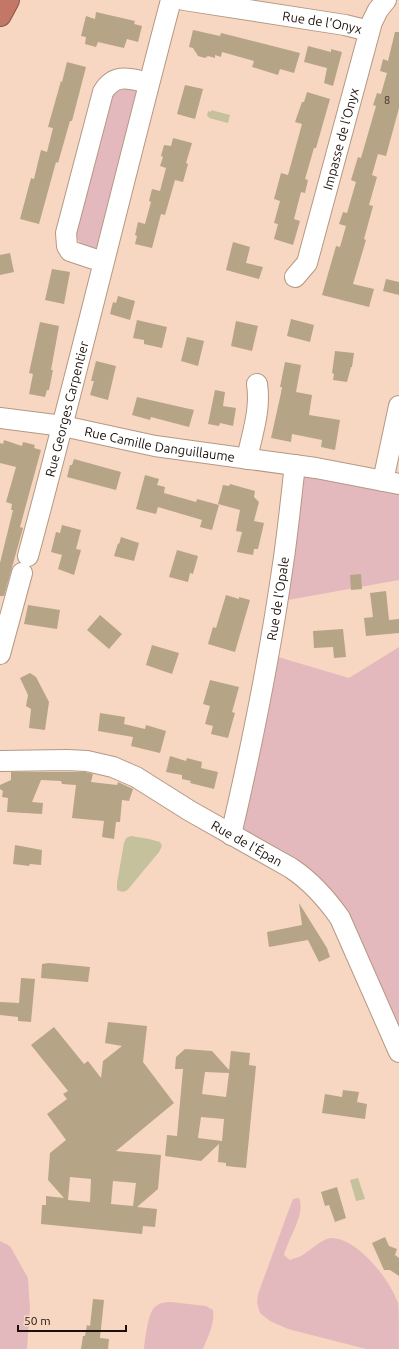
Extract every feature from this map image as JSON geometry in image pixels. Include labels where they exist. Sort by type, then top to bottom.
[{"type":"highway","points":[[0,15],[8,0]]},
{"type":"street","name":"Rue Georges Carpentier","points":[[0,654],[63,426],[103,262],[171,0]]},
{"type":"street","name":"Rue de l'Onyx","points":[[184,0],[345,25],[369,31]]},
{"type":"street","name":"Impasse de l'Onyx","points":[[295,277],[307,263],[369,31],[378,10],[386,0]]},
{"type":"street","points":[[103,262],[70,251],[67,246],[66,233],[103,92],[107,85],[118,78],[127,78],[149,83]]},
{"type":"street","points":[[247,459],[258,409],[257,384]]},
{"type":"street","points":[[295,465],[391,483],[399,406]]},
{"type":"street","name":"Rue Camille Danguillaume","points":[[0,418],[63,426],[155,446],[295,465]]},
{"type":"street","name":"Rue de l'Opale","points":[[231,835],[254,734],[270,646],[283,564],[295,465]]},
{"type":"street","name":"Rue de l'Épan","points":[[0,761],[87,761],[113,767],[136,777],[190,811],[307,878],[340,918],[399,1052]]},
{"type":"shaded area","points":[[122,88],[134,88],[138,93],[98,247],[93,250],[81,244],[75,236],[111,97],[116,91]]},
{"type":"shaded area","points":[[211,110],[230,115],[228,123],[209,118],[207,116],[208,111],[211,112]]},
{"type":"shaded area","points":[[295,465],[399,484],[399,580],[277,602]]},
{"type":"shaded area","points":[[399,647],[399,1052],[319,891],[231,835],[268,654],[349,678]]},
{"type":"shaded area","points":[[131,836],[160,842],[162,846],[159,852],[129,889],[121,892],[117,890],[117,883],[124,843],[126,838]]},
{"type":"shaded area","points":[[358,1178],[365,1199],[356,1201],[350,1180]]},
{"type":"shaded area","points":[[299,1198],[301,1204],[298,1219],[284,1255],[290,1260],[293,1259],[305,1254],[329,1238],[343,1240],[363,1253],[388,1283],[398,1303],[399,1349],[366,1349],[288,1329],[270,1321],[260,1313],[257,1303],[258,1294],[293,1199]]},
{"type":"shaded area","points":[[0,1241],[10,1246],[28,1278],[30,1309],[27,1349],[0,1349]]},
{"type":"shaded area","points":[[171,1302],[206,1306],[213,1310],[212,1325],[203,1349],[144,1349],[151,1312],[159,1304]]},
{"type":"building","points":[[96,12],[135,21],[134,24],[142,26],[138,42],[127,39],[124,48],[98,42],[96,47],[85,44],[86,37],[81,36],[86,16],[95,19]]},
{"type":"building","points":[[193,30],[220,36],[221,33],[300,53],[294,73],[280,69],[278,75],[252,67],[254,61],[222,52],[221,57],[215,55],[215,58],[198,56],[193,48],[189,47]]},
{"type":"building","points":[[395,32],[399,32],[399,108],[386,156],[378,154],[372,175],[377,177],[369,205],[373,206],[364,239],[366,240],[353,284],[374,289],[369,307],[322,295],[336,246],[340,247],[346,226],[339,224],[343,212],[347,213],[356,182],[351,180],[358,157],[361,158],[376,106],[373,105],[377,93],[381,94],[387,73],[380,71],[383,59],[388,61]]},
{"type":"building","points":[[308,46],[331,52],[331,49],[342,52],[333,86],[324,83],[327,68],[304,62]]},
{"type":"building","points":[[67,62],[86,67],[72,121],[70,121],[58,163],[56,162],[39,224],[20,219],[31,178],[34,179],[41,150],[47,152],[53,128],[48,127]]},
{"type":"building","points":[[185,85],[203,89],[195,119],[177,114]]},
{"type":"building","points":[[307,92],[330,99],[316,148],[314,148],[305,179],[308,180],[305,193],[301,192],[294,219],[300,221],[293,245],[274,239],[278,224],[274,223],[280,201],[274,199],[281,173],[288,175],[302,124],[295,122]]},
{"type":"building","points":[[173,138],[192,143],[186,163],[188,164],[183,182],[175,180],[165,215],[161,214],[152,248],[135,244],[137,236],[135,235],[138,222],[145,224],[151,202],[149,201],[152,189],[160,191],[166,168],[160,166],[163,157],[161,156],[164,145],[171,146]]},
{"type":"building","points":[[233,242],[250,247],[246,263],[263,267],[259,279],[226,270]]},
{"type":"building","points":[[10,253],[14,272],[0,275],[0,255]]},
{"type":"building","points":[[52,269],[70,272],[64,304],[45,300]]},
{"type":"building","points":[[386,279],[399,282],[399,295],[383,291]]},
{"type":"building","points":[[118,296],[135,301],[130,320],[110,314],[113,302],[116,303]]},
{"type":"building","points":[[291,319],[314,325],[310,342],[287,336]]},
{"type":"building","points":[[137,320],[167,327],[162,348],[144,344],[144,340],[133,338]]},
{"type":"building","points":[[236,321],[258,326],[252,351],[231,346]]},
{"type":"building","points":[[40,322],[59,326],[51,370],[53,370],[49,390],[47,390],[45,397],[29,394],[33,374],[29,373]]},
{"type":"building","points":[[187,337],[204,341],[198,366],[181,361]]},
{"type":"building","points":[[335,351],[354,353],[352,367],[347,382],[333,380],[334,374],[332,373]]},
{"type":"building","points":[[96,361],[116,366],[108,400],[90,395],[94,381],[91,381]]},
{"type":"building","points":[[285,362],[301,365],[296,392],[312,395],[309,415],[340,420],[335,450],[321,447],[322,440],[292,434],[291,442],[271,438],[281,393],[282,387],[280,387]]},
{"type":"building","points":[[215,390],[225,392],[223,406],[236,408],[233,426],[220,423],[219,426],[208,424]]},
{"type":"building","points":[[137,397],[194,410],[189,427],[151,417],[150,420],[132,415]]},
{"type":"building","points":[[4,440],[22,446],[23,442],[35,445],[34,448],[41,450],[20,527],[23,528],[4,596],[0,596],[0,563],[13,510],[11,510],[12,504],[6,502],[16,467],[0,463],[0,443],[3,444]]},
{"type":"building","points":[[74,459],[121,472],[116,490],[67,477],[70,465],[72,465]]},
{"type":"building","points":[[145,475],[159,479],[157,485],[165,487],[164,493],[196,502],[197,499],[219,505],[212,530],[200,527],[202,520],[158,507],[156,514],[136,509]]},
{"type":"building","points":[[230,484],[255,491],[254,497],[259,502],[254,521],[264,523],[258,549],[254,549],[253,555],[237,552],[242,532],[236,531],[240,510],[218,504],[223,485],[229,486]]},
{"type":"building","points":[[62,525],[81,530],[76,549],[81,550],[74,575],[58,569],[62,555],[51,552],[56,532],[60,533]]},
{"type":"building","points":[[121,537],[139,543],[134,561],[114,556]]},
{"type":"building","points":[[177,550],[198,556],[193,574],[190,573],[188,582],[169,577]]},
{"type":"building","points":[[361,574],[362,589],[351,590],[350,575]]},
{"type":"building","points":[[386,591],[389,620],[399,619],[399,633],[366,636],[364,618],[373,617],[370,593]]},
{"type":"building","points":[[226,595],[239,599],[239,597],[250,600],[235,652],[208,644],[213,627],[216,628]]},
{"type":"building","points":[[28,605],[60,610],[57,629],[24,624]]},
{"type":"building","points":[[100,615],[122,634],[109,649],[87,630]]},
{"type":"building","points":[[343,629],[346,657],[334,658],[333,647],[314,648],[313,631]]},
{"type":"building","points":[[152,645],[179,653],[172,674],[146,665]]},
{"type":"building","points":[[30,673],[36,677],[49,702],[45,730],[29,728],[31,709],[26,706],[28,695],[20,678]]},
{"type":"building","points":[[210,680],[239,687],[232,712],[235,713],[228,738],[211,734],[213,726],[205,724],[210,706],[203,704]]},
{"type":"building","points":[[100,713],[125,717],[124,724],[145,729],[146,725],[166,731],[160,753],[131,746],[133,737],[98,731]]},
{"type":"building","points":[[170,756],[186,761],[187,758],[202,762],[201,768],[218,772],[214,789],[190,783],[191,781],[182,779],[182,775],[166,772]]},
{"type":"building","points":[[11,772],[85,772],[93,774],[91,782],[117,785],[118,782],[133,789],[129,801],[122,800],[120,822],[116,822],[114,839],[102,837],[104,821],[72,818],[76,785],[62,784],[61,781],[41,780],[32,802],[43,803],[42,814],[7,812],[8,798],[2,797],[3,791],[0,789],[0,785],[11,780]]},
{"type":"building","points":[[15,845],[42,850],[41,865],[30,864],[29,866],[13,864]]},
{"type":"building","points":[[299,903],[327,948],[330,957],[319,962],[308,940],[269,947],[267,932],[302,925]]},
{"type":"building","points":[[49,963],[90,967],[88,982],[41,978],[42,964]]},
{"type":"building","points":[[21,978],[35,979],[31,1022],[18,1021],[18,1017],[0,1015],[0,1002],[19,1003]]},
{"type":"building","points":[[108,1022],[147,1026],[143,1062],[174,1103],[116,1151],[161,1155],[158,1189],[137,1207],[157,1209],[155,1227],[143,1226],[142,1234],[41,1224],[42,1205],[46,1205],[46,1196],[64,1198],[48,1180],[50,1153],[66,1140],[47,1114],[67,1099],[63,1094],[68,1091],[31,1045],[54,1027],[84,1064],[88,1061],[101,1078],[103,1061],[122,1046],[105,1043]],"holes":[[[70,1177],[91,1179],[90,1202],[68,1200]],[[113,1181],[136,1183],[133,1206],[111,1204]]]},
{"type":"building","points":[[185,1049],[212,1051],[229,1070],[231,1051],[250,1053],[249,1065],[256,1066],[246,1168],[226,1166],[226,1163],[218,1162],[219,1144],[201,1161],[165,1156],[167,1135],[177,1136],[183,1069],[175,1069],[176,1057]],"holes":[[[205,1072],[229,1073],[226,1097],[202,1094]],[[201,1117],[224,1119],[222,1141],[198,1138]]]},
{"type":"building","points":[[343,1090],[359,1092],[357,1102],[367,1104],[365,1119],[322,1113],[325,1094],[342,1097]]},
{"type":"building","points":[[337,1187],[346,1218],[335,1222],[329,1205],[325,1206],[321,1192]]},
{"type":"building","points":[[385,1237],[389,1246],[397,1249],[395,1255],[399,1258],[399,1276],[390,1270],[384,1270],[372,1243]]},
{"type":"building","points":[[93,1299],[104,1300],[100,1338],[109,1339],[108,1349],[81,1349],[83,1336],[85,1336],[87,1325],[90,1326]]}]
